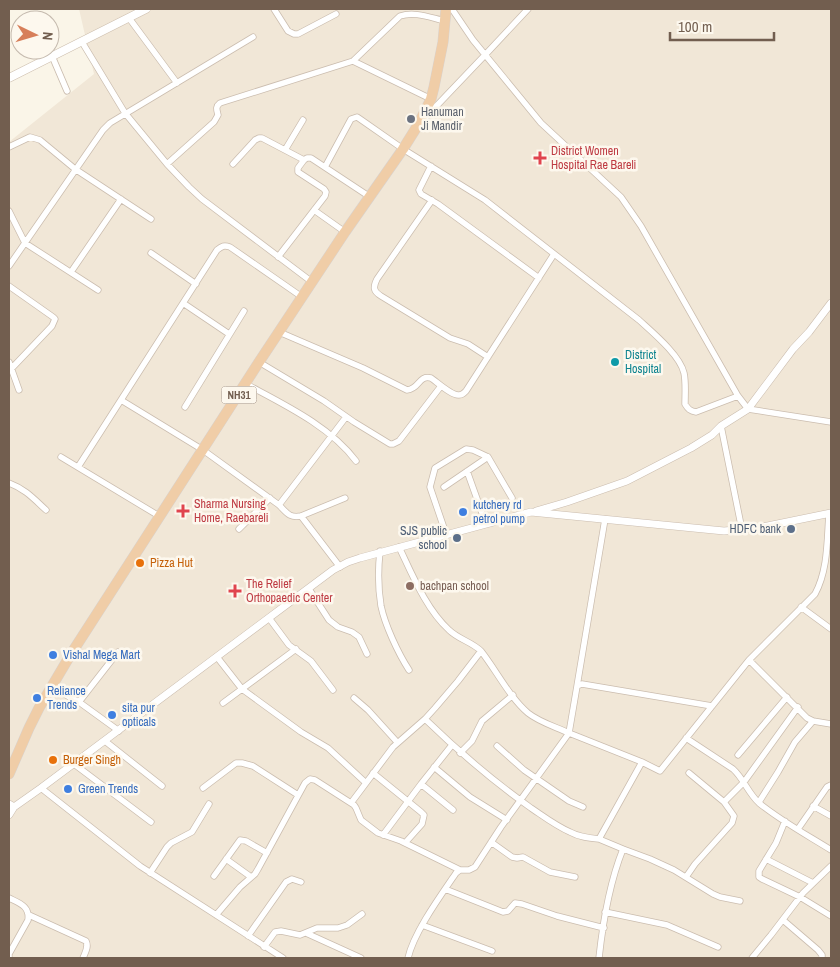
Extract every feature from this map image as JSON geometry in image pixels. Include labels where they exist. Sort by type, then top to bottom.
[{"type":"highway","name":"NH31","points":[[9,774],[28,728],[71,654],[344,232],[418,125],[431,99],[439,67],[446,9]]},
{"type":"main road","points":[[60,52],[145,9]]},
{"type":"main road","points":[[9,78],[44,60]]},
{"type":"street","points":[[274,9],[288,31],[294,34],[298,34],[336,14]]},
{"type":"street","points":[[452,9],[473,40],[541,123],[621,197],[641,226],[738,396],[748,409],[831,422]]},
{"type":"street","points":[[418,125],[528,9]]},
{"type":"street","points":[[168,164],[214,122],[218,116],[216,108],[220,103],[353,61],[400,16],[413,14],[446,21]]},
{"type":"street","points":[[129,18],[177,83]]},
{"type":"street","points":[[9,266],[103,130],[110,123],[253,37]]},
{"type":"street","points":[[82,42],[125,113],[189,187],[202,199],[312,282]]},
{"type":"street","points":[[54,60],[66,91]]},
{"type":"street","points":[[353,61],[431,99]]},
{"type":"street","points":[[325,167],[351,119],[356,117],[360,119],[403,149],[485,200],[639,320],[679,360],[685,375],[685,404],[691,411],[696,412],[738,396]]},
{"type":"street","points":[[285,150],[303,120]]},
{"type":"street","points":[[9,147],[30,137],[40,140],[76,170],[151,219]]},
{"type":"street","points":[[233,164],[258,138],[266,139],[304,160]]},
{"type":"street","points":[[278,257],[325,196],[326,192],[324,189],[298,172],[298,168],[307,158],[311,158],[370,197]]},
{"type":"street","points":[[431,166],[419,190],[421,194],[432,200],[538,278]]},
{"type":"street","points":[[71,272],[121,199]]},
{"type":"street","points":[[432,200],[378,278],[374,288],[376,293],[450,338],[468,344],[488,357]]},
{"type":"street","points":[[314,210],[344,232]]},
{"type":"street","points":[[9,211],[25,243],[98,290]]},
{"type":"street","points":[[78,467],[217,250],[225,246],[230,247],[302,297]]},
{"type":"street","points":[[151,253],[196,284]]},
{"type":"street","points":[[279,332],[363,368],[407,390],[415,388],[424,377],[431,378],[458,396],[466,391],[554,254]]},
{"type":"street","points":[[9,286],[53,316],[54,319],[52,326],[11,369]]},
{"type":"street","points":[[183,303],[229,334]]},
{"type":"street","points":[[9,816],[11,805],[41,788],[74,764],[333,570],[348,562],[380,551],[566,502],[627,481],[712,435],[721,426],[748,409],[793,349],[809,332],[831,303]]},
{"type":"street","points":[[184,407],[244,310]]},
{"type":"street","points":[[9,362],[19,390]]},
{"type":"street","points":[[259,362],[324,401],[386,442],[393,444],[399,441],[441,386]]},
{"type":"street","points":[[246,384],[286,405],[332,436],[356,460]]},
{"type":"street","points":[[121,400],[203,450],[270,498],[290,516],[301,516],[345,498]]},
{"type":"street","points":[[279,505],[346,416]]},
{"type":"street","points":[[721,426],[742,530]]},
{"type":"street","points":[[446,534],[430,487],[435,468],[466,449],[488,457],[512,498]]},
{"type":"street","points":[[61,457],[160,516]]},
{"type":"street","points":[[444,486],[488,457]]},
{"type":"street","points":[[467,471],[486,524]]},
{"type":"street","points":[[9,483],[19,486],[46,510]]},
{"type":"street","points":[[239,529],[270,498]]},
{"type":"street","points":[[399,547],[415,582],[433,612],[458,638],[481,651],[518,704],[529,714],[569,733],[660,770],[749,660],[815,594],[822,579],[825,563],[830,514],[758,528],[724,531],[530,512]]},
{"type":"street","points":[[301,516],[340,567]]},
{"type":"street","points":[[216,915],[258,869],[298,795],[310,779],[315,780],[351,803],[356,808],[361,820],[383,835],[405,843],[460,870],[475,868],[520,800],[569,733],[605,519]]},
{"type":"street","points":[[380,551],[380,598],[383,612],[400,655],[409,670]]},
{"type":"street","points":[[309,589],[329,620],[338,627],[359,636],[367,654]]},
{"type":"street","points":[[801,607],[831,629]]},
{"type":"street","points":[[269,618],[290,644],[311,661],[333,690]]},
{"type":"street","points":[[223,703],[296,649]]},
{"type":"street","points":[[351,803],[397,742],[424,719],[458,681],[481,651]]},
{"type":"street","points":[[78,702],[118,652]]},
{"type":"street","points":[[217,658],[242,689],[301,732],[328,748],[366,783]]},
{"type":"street","points":[[749,660],[807,718],[831,724]]},
{"type":"street","points":[[577,686],[582,684],[712,706]]},
{"type":"street","points":[[51,687],[78,702],[119,730]]},
{"type":"street","points":[[460,753],[472,741],[482,721],[513,695]]},
{"type":"street","points":[[738,756],[787,697]]},
{"type":"street","points":[[354,698],[368,710],[397,742]]},
{"type":"street","points":[[724,802],[744,782],[798,707]]},
{"type":"street","points":[[424,719],[460,753],[554,824],[578,836],[599,840],[663,864],[713,894],[740,901]]},
{"type":"street","points":[[759,802],[795,742],[813,721]]},
{"type":"street","points":[[686,738],[738,773],[759,802],[784,821],[831,850]]},
{"type":"street","points":[[105,741],[162,786]]},
{"type":"street","points":[[383,835],[420,784],[452,745]]},
{"type":"street","points":[[497,746],[524,770],[569,801],[583,808]]},
{"type":"street","points":[[599,840],[642,762]]},
{"type":"street","points":[[203,788],[236,763],[242,763],[254,766],[298,795]]},
{"type":"street","points":[[74,764],[151,822]]},
{"type":"street","points":[[434,767],[470,796],[507,820]]},
{"type":"street","points":[[373,773],[422,812],[424,818],[422,824],[405,843]]},
{"type":"street","points":[[686,877],[695,864],[732,823],[734,816],[724,802],[689,773]]},
{"type":"street","points":[[420,784],[453,810]]},
{"type":"street","points":[[798,829],[826,786],[831,785]]},
{"type":"street","points":[[41,788],[140,866],[283,958]]},
{"type":"street","points":[[150,873],[171,843],[192,832],[209,804]]},
{"type":"street","points":[[813,806],[831,816]]},
{"type":"street","points":[[784,821],[776,843],[759,871],[759,877],[800,897],[831,916]]},
{"type":"street","points":[[214,876],[240,840],[246,841],[267,853]]},
{"type":"street","points":[[492,842],[512,857],[523,857],[550,872],[575,877]]},
{"type":"street","points":[[599,958],[605,912],[613,877],[623,849]]},
{"type":"street","points":[[226,859],[251,878]]},
{"type":"street","points":[[766,859],[813,883]]},
{"type":"street","points":[[752,958],[800,897],[831,866]]},
{"type":"street","points":[[408,958],[422,925],[456,873],[460,870]]},
{"type":"street","points":[[248,936],[286,882],[292,879],[301,882]]},
{"type":"street","points":[[445,889],[502,912],[508,911],[515,904],[522,904],[566,919],[604,928]]},
{"type":"street","points":[[9,898],[24,906],[28,910],[29,915],[9,958]]},
{"type":"street","points":[[605,912],[667,925],[718,947]]},
{"type":"street","points":[[264,947],[275,932],[281,931],[297,935],[316,928],[332,929],[342,927],[362,914]]},
{"type":"street","points":[[29,915],[86,941],[88,944],[83,958]]},
{"type":"street","points":[[783,920],[818,950],[822,958]]},
{"type":"street","points":[[422,925],[492,951]]},
{"type":"street","points":[[306,933],[360,958]]},
{"type":"shaded area","points":[[79,9],[831,9],[831,958],[9,958],[9,142],[94,74]]},
{"type":"place","name":"Hanuman Ji Mandir","points":[[411,119]]},
{"type":"place","name":"District Women Hospital Rae Bareli","points":[[540,158]]},
{"type":"place","name":"District Hospital","points":[[615,362]]},
{"type":"place","name":"Sharma Nursing Home, Raebareli","points":[[183,511]]},
{"type":"place","name":"kutchery rd petrol pump","points":[[463,512]]},
{"type":"place","name":"HDFC bank","points":[[791,529]]},
{"type":"place","name":"SJS public school","points":[[457,538]]},
{"type":"place","name":"Pizza Hut","points":[[140,563]]},
{"type":"place","name":"bachpan school","points":[[410,586]]},
{"type":"place","name":"The Relief Orthopaedic Center","points":[[235,591]]},
{"type":"place","name":"Vishal Mega Mart","points":[[53,655]]},
{"type":"place","name":"Reliance Trends","points":[[37,698]]},
{"type":"place","name":"sita pur opticals","points":[[112,715]]},
{"type":"place","name":"Burger Singh","points":[[53,760]]},
{"type":"place","name":"Green Trends","points":[[68,789]]}]
